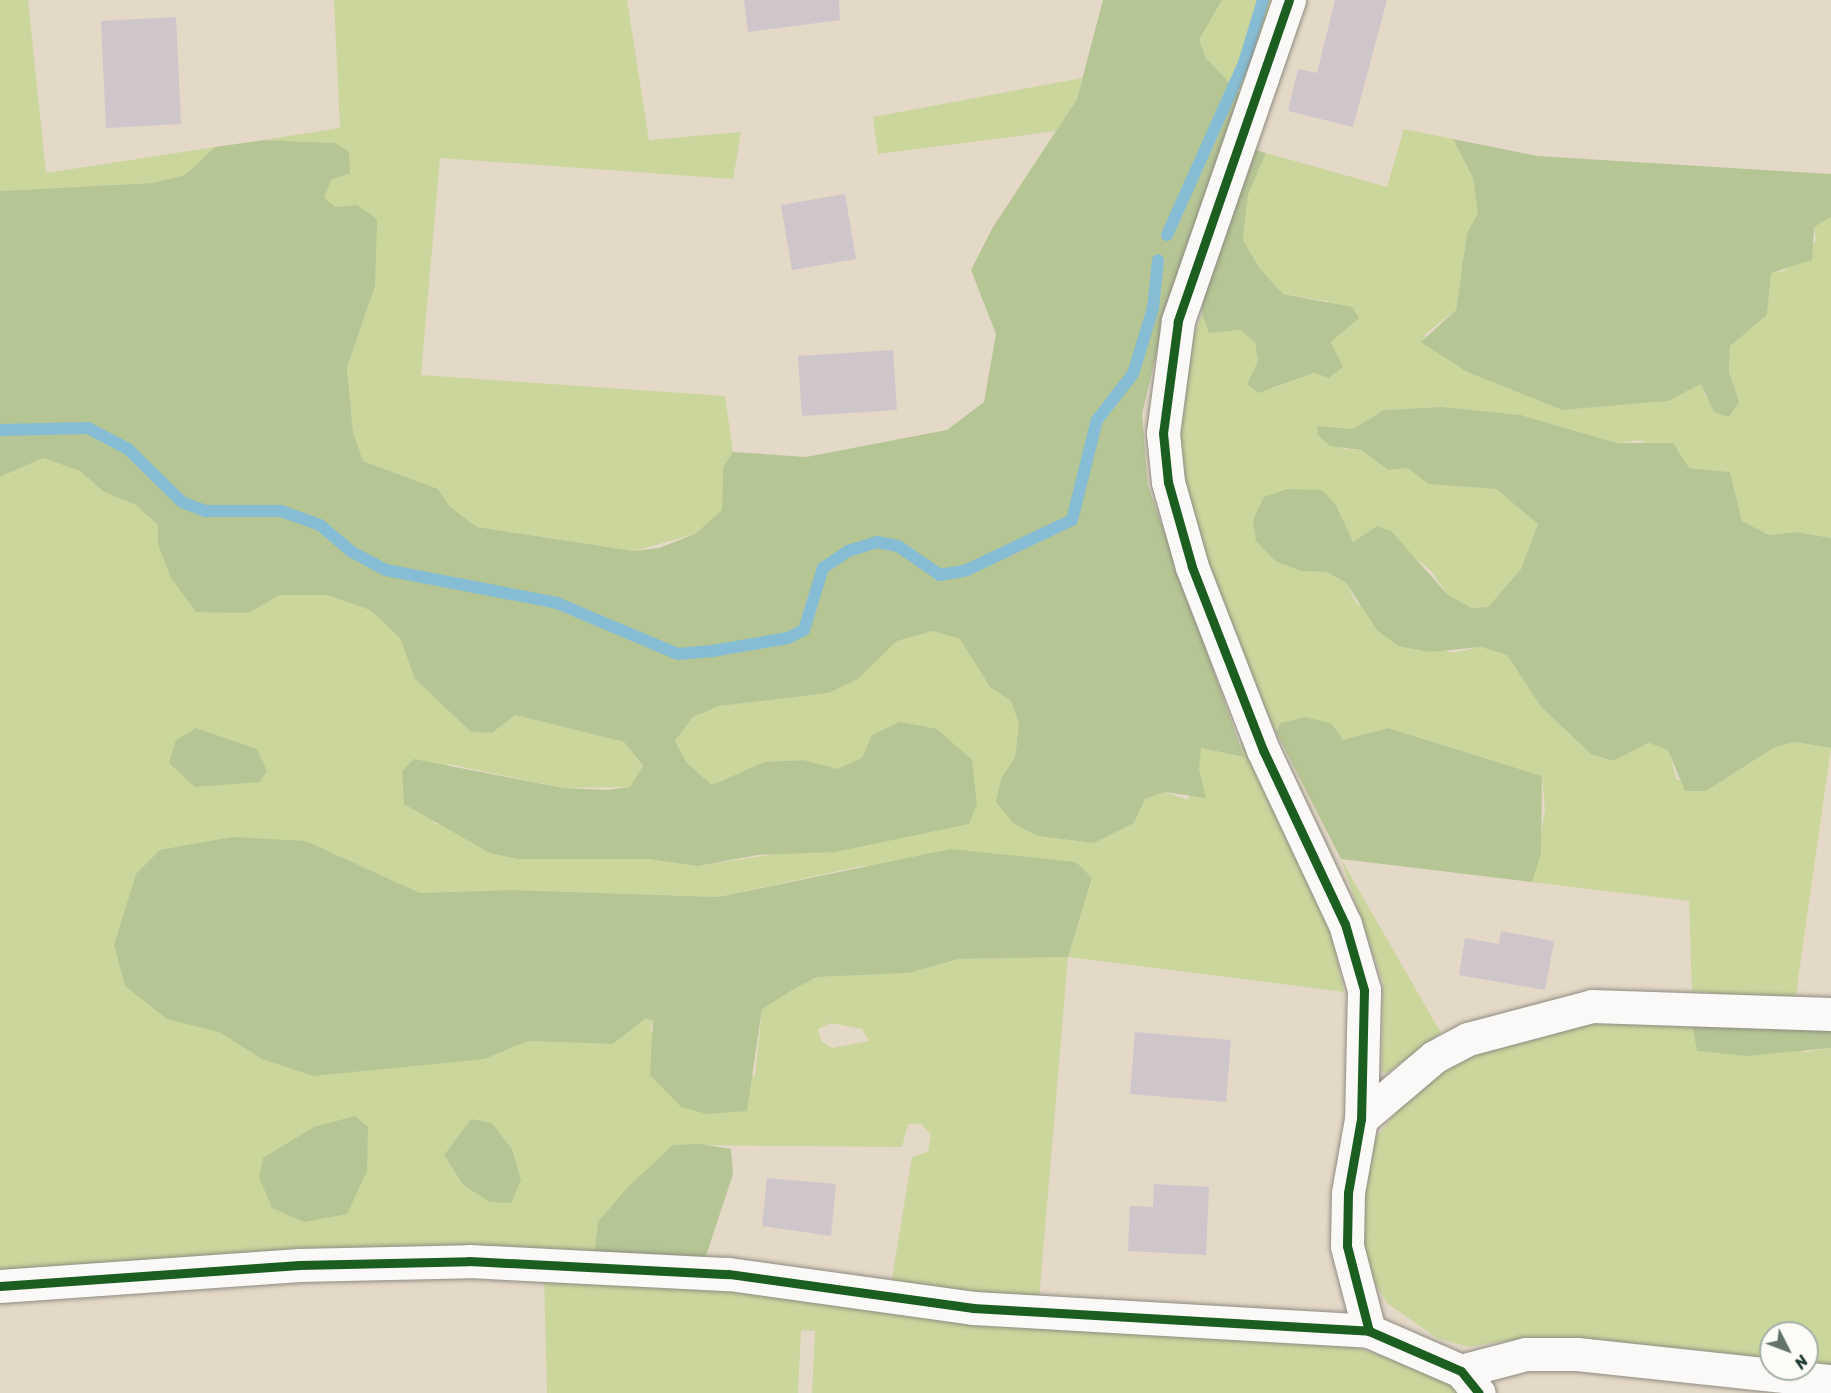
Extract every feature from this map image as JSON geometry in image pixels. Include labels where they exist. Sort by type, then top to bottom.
[{"type":"street","points":[[1289,0],[1178,321],[1163,433],[1168,483],[1192,567],[1263,750],[1307,837],[1356,958],[1366,1020],[1360,1119],[1348,1193],[1347,1246],[1369,1331]]},
{"type":"street","points":[[1360,1119],[1434,1057],[1468,1039],[1592,1006],[1831,1014]]},
{"type":"street","points":[[0,1286],[299,1265],[469,1261],[729,1274],[973,1308],[1369,1331],[1470,1382],[1526,1354],[1577,1354],[1831,1382]]},
{"type":"green space","points":[[0,0],[28,0],[46,173],[215,147],[185,175],[152,183],[0,191]]},
{"type":"green space","points":[[334,0],[627,0],[649,140],[741,132],[733,179],[440,158],[421,375],[725,396],[733,452],[723,467],[722,510],[695,534],[634,551],[477,527],[450,507],[438,489],[363,461],[353,432],[347,368],[375,286],[357,206],[335,207],[323,198],[335,143],[264,140],[340,128]]},
{"type":"green space","points":[[1103,0],[1222,0],[1199,40],[1206,58],[1244,98],[1168,304],[1142,414],[1148,486],[1244,757],[1201,748],[1199,769],[1206,798],[1165,792],[1145,799],[1134,823],[1094,843],[1037,836],[1014,824],[996,802],[1001,779],[1015,757],[1019,724],[1011,701],[990,687],[960,639],[933,631],[897,641],[858,679],[829,693],[719,706],[693,717],[675,741],[687,763],[712,785],[764,762],[804,760],[837,769],[862,758],[872,735],[900,722],[937,729],[972,760],[977,805],[969,824],[835,852],[758,855],[698,866],[648,859],[518,859],[490,853],[404,804],[402,771],[414,759],[563,788],[607,790],[630,787],[643,766],[624,742],[515,715],[492,733],[471,732],[415,679],[400,638],[370,610],[327,595],[279,595],[249,613],[196,612],[171,578],[158,544],[158,525],[136,505],[104,492],[80,471],[43,458],[0,477],[0,191],[152,183],[185,175],[215,147],[264,140],[335,143],[349,152],[350,173],[331,180],[324,198],[335,207],[357,205],[377,219],[375,286],[347,368],[353,432],[363,461],[438,489],[450,507],[477,527],[634,551],[659,548],[695,534],[722,510],[723,467],[733,452],[806,457],[947,430],[984,402],[996,334],[971,270],[993,227],[1077,99]]},
{"type":"green space","points":[[1222,0],[1271,0],[1244,98],[1206,58],[1199,40]]},
{"type":"green space","points":[[1082,78],[1077,99],[1056,131],[878,154],[873,117]]},
{"type":"green space","points":[[1404,129],[1453,139],[1473,178],[1479,213],[1467,233],[1456,310],[1424,335],[1467,372],[1562,410],[1668,401],[1701,384],[1706,398],[1739,402],[1729,372],[1730,346],[1767,315],[1771,273],[1784,271],[1816,241],[1814,227],[1831,217],[1831,538],[1796,532],[1769,535],[1742,521],[1730,472],[1689,468],[1641,440],[1617,443],[1521,415],[1442,407],[1384,410],[1353,429],[1319,426],[1317,434],[1343,449],[1360,450],[1388,470],[1408,468],[1428,484],[1496,489],[1538,524],[1521,569],[1488,607],[1472,608],[1448,595],[1431,571],[1377,526],[1353,543],[1336,505],[1301,571],[1327,572],[1346,583],[1356,603],[1451,653],[1481,647],[1507,655],[1541,707],[1591,754],[1613,761],[1649,743],[1669,750],[1676,779],[1706,791],[1775,747],[1796,742],[1831,748],[1795,1001],[1692,991],[1689,901],[1532,882],[1545,810],[1542,776],[1388,728],[1343,740],[1332,724],[1280,723],[1276,732],[1245,668],[1200,553],[1186,500],[1179,445],[1190,348],[1202,314],[1209,333],[1241,330],[1255,343],[1258,361],[1247,384],[1274,388],[1314,373],[1329,378],[1343,367],[1331,342],[1359,318],[1326,301],[1283,294],[1260,269],[1243,240],[1248,195],[1266,153],[1387,187]]},
{"type":"green space","points":[[1453,139],[1537,156],[1831,174],[1831,217],[1814,227],[1812,260],[1771,273],[1767,315],[1730,346],[1729,372],[1739,402],[1729,417],[1714,412],[1701,384],[1668,401],[1562,410],[1467,372],[1421,342],[1456,310],[1467,233],[1478,213],[1473,178]]},
{"type":"green space","points":[[1250,148],[1266,153],[1248,195],[1243,240],[1260,269],[1283,294],[1352,307],[1359,318],[1331,342],[1343,367],[1329,378],[1314,373],[1258,393],[1247,384],[1258,361],[1255,343],[1241,330],[1209,333],[1202,314],[1201,296]]},
{"type":"green space","points":[[1442,407],[1521,415],[1617,443],[1673,443],[1689,468],[1730,472],[1742,521],[1769,535],[1796,532],[1831,538],[1831,748],[1796,742],[1775,747],[1706,791],[1685,791],[1668,750],[1649,743],[1613,761],[1591,754],[1541,707],[1507,655],[1481,647],[1429,652],[1398,646],[1377,630],[1346,583],[1327,572],[1301,571],[1275,561],[1256,541],[1253,520],[1264,497],[1287,489],[1322,490],[1336,505],[1353,542],[1377,526],[1391,531],[1448,595],[1472,608],[1488,607],[1521,569],[1538,524],[1496,489],[1428,484],[1408,468],[1388,470],[1361,450],[1330,446],[1317,434],[1318,426],[1353,429],[1384,410]]},
{"type":"green space","points":[[43,458],[80,471],[104,492],[136,505],[158,525],[158,544],[249,613],[279,595],[327,595],[370,610],[400,638],[415,679],[471,732],[492,733],[515,715],[624,742],[643,767],[630,787],[563,788],[448,764],[435,823],[518,859],[648,859],[698,866],[969,824],[872,735],[862,758],[837,770],[804,760],[764,762],[712,785],[687,763],[675,741],[693,717],[719,706],[829,693],[858,679],[897,641],[933,631],[960,639],[990,687],[1011,701],[1019,724],[1015,757],[1001,779],[1014,824],[1037,836],[1094,843],[1134,823],[1145,799],[1165,792],[1188,800],[1201,748],[1243,757],[1240,736],[1328,915],[1344,992],[1068,957],[1039,1299],[890,1291],[912,1157],[928,1152],[931,1135],[921,1124],[908,1124],[902,1147],[673,1145],[598,1222],[594,1253],[0,1273],[0,477]],"holes":[[[306,841],[420,893],[513,890],[718,897],[862,866],[1092,879],[1068,957],[959,959],[909,973],[817,977],[794,989],[762,1009],[755,1077],[650,1031],[653,1020],[645,1019],[613,1044],[528,1041],[485,1059],[262,1059],[219,1032]],[[831,1023],[862,1029],[869,1041],[832,1048],[821,1041],[818,1029]],[[471,1119],[463,1185],[444,1155]]]},
{"type":"green space","points":[[1306,717],[1332,724],[1343,740],[1388,728],[1542,776],[1541,854],[1532,882],[1341,859],[1276,732],[1280,723]]},
{"type":"green space","points":[[196,728],[257,749],[267,771],[260,782],[195,787],[169,763],[176,740]]},
{"type":"green space","points":[[232,837],[306,841],[420,893],[513,890],[718,897],[951,849],[1076,862],[1092,878],[1068,957],[959,959],[909,973],[817,977],[794,989],[762,1009],[747,1111],[707,1114],[681,1107],[650,1075],[653,1020],[645,1019],[613,1044],[528,1041],[485,1059],[313,1076],[262,1059],[219,1032],[167,1019],[125,986],[114,945],[136,874],[160,850]]},
{"type":"green space","points":[[1341,859],[1441,1033],[1387,1073],[1382,1072],[1383,983]]},
{"type":"green space","points":[[1581,1021],[1692,1023],[1805,1052],[1831,1048],[1831,1371],[1819,1370],[1819,1321],[1759,1321],[1759,1364],[1504,1341],[1468,1347],[1437,1338],[1387,1303],[1365,1267],[1357,1204],[1373,1141],[1423,1080],[1481,1050]]},
{"type":"green space","points":[[1692,1023],[1831,1028],[1831,1048],[1747,1056],[1697,1051]]},
{"type":"green space","points":[[355,1116],[368,1127],[367,1171],[347,1214],[304,1222],[272,1208],[259,1177],[263,1158],[314,1127]]},
{"type":"green space","points":[[471,1119],[492,1123],[512,1149],[521,1180],[511,1203],[490,1202],[463,1185],[444,1155]]},
{"type":"green space","points":[[699,1144],[731,1149],[733,1174],[704,1262],[594,1253],[598,1222],[627,1188],[673,1145]]},
{"type":"green space","points":[[544,1275],[1327,1340],[1405,1362],[1443,1378],[1462,1393],[812,1393],[815,1331],[801,1330],[798,1393],[547,1393]]},
{"type":"building","points":[[744,0],[839,0],[840,20],[748,32]]},
{"type":"building","points":[[1335,0],[1387,0],[1353,127],[1288,111],[1298,69],[1317,73]]},
{"type":"building","points":[[176,17],[181,124],[106,128],[101,21]]},
{"type":"building","points":[[845,194],[856,259],[792,270],[781,205]]},
{"type":"building","points":[[893,350],[897,410],[802,416],[798,356]]},
{"type":"building","points":[[1501,931],[1554,941],[1545,990],[1459,975],[1465,938],[1499,944]]},
{"type":"building","points":[[1135,1032],[1231,1040],[1226,1102],[1130,1094]]},
{"type":"building","points":[[767,1178],[836,1184],[831,1236],[762,1226]]},
{"type":"building","points":[[1154,1184],[1209,1187],[1206,1255],[1128,1251],[1130,1206],[1153,1207]]},
{"type":"waterway","points":[[1167,235],[1244,63],[1263,0]]},
{"type":"waterway","points":[[0,430],[88,428],[128,449],[182,502],[206,511],[281,511],[320,525],[352,552],[386,570],[557,603],[678,654],[712,651],[788,638],[804,630],[823,568],[848,551],[877,542],[898,546],[940,575],[967,570],[1072,520],[1097,420],[1133,374],[1153,308],[1158,260]]},
{"type":"cycle path","points":[[1289,0],[1178,321],[1163,433],[1168,482],[1192,567],[1263,750],[1345,924],[1364,990],[1361,1119],[1348,1193],[1347,1246],[1369,1331]]},
{"type":"cycle path","points":[[0,1286],[299,1265],[469,1261],[729,1274],[973,1308],[1369,1331],[1461,1371],[1479,1393]]}]
